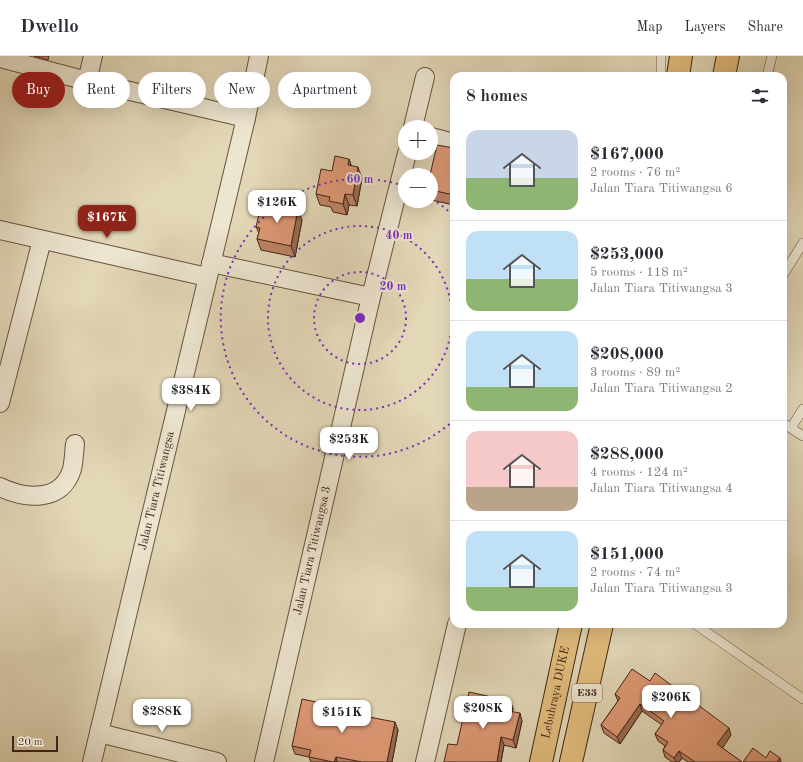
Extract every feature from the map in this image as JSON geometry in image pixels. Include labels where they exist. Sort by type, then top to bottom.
[{"type":"highway","points":[[679,72],[681,56]]},
{"type":"highway","points":[[725,72],[728,56]]},
{"type":"highway","name":"Lebuhraya DUKE","points":[[541,762],[570,628]]},
{"type":"highway","name":"E33","points":[[571,762],[601,628]]},
{"type":"street","points":[[89,72],[93,56]]},
{"type":"street","name":"Jalan Tiara Titiwangsa","points":[[92,762],[246,118],[259,56]]},
{"type":"street","points":[[0,58],[73,77]]},
{"type":"street","points":[[415,120],[425,77]]},
{"type":"street","points":[[130,91],[246,118]]},
{"type":"street","points":[[438,139],[450,142]]},
{"type":"street","name":"Jalan Tiara Titiwangsa 3","points":[[264,762],[371,297],[405,160]]},
{"type":"street","points":[[0,230],[42,240],[371,297]]},
{"type":"street","points":[[0,403],[42,240]]},
{"type":"street","points":[[0,487],[13,493],[32,497],[54,493],[66,480],[72,469],[75,444]]},
{"type":"street","points":[[425,762],[455,628]]},
{"type":"street","points":[[99,733],[217,762]]},
{"type":"lane","points":[[661,56],[661,72]]},
{"type":"lane","points":[[768,72],[772,56]]},
{"type":"lane","points":[[787,269],[803,243]]},
{"type":"lane","points":[[803,409],[787,425],[803,436]]},
{"type":"lane","points":[[702,628],[803,699]]},
{"type":"building","points":[[438,145],[450,147],[450,194],[438,192],[438,168],[432,168],[434,160],[438,160]]},
{"type":"building","points":[[335,156],[349,159],[348,165],[358,167],[353,195],[345,194],[343,204],[329,201],[330,197],[316,194],[321,169],[332,171]]},
{"type":"building","points":[[264,202],[298,209],[291,246],[257,239],[260,228],[256,227],[259,214],[262,215]]},
{"type":"building","points":[[632,669],[650,681],[655,673],[729,728],[717,744],[742,762],[695,762],[679,751],[674,758],[663,750],[668,742],[655,734],[664,721],[640,704],[617,737],[601,725],[620,698],[615,694]]},
{"type":"building","points":[[469,692],[510,701],[508,711],[520,713],[513,740],[501,737],[497,762],[444,762],[448,744],[457,745]]},
{"type":"building","points":[[302,699],[353,710],[353,714],[395,722],[387,762],[362,762],[336,757],[333,762],[309,757],[311,750],[292,746]]},
{"type":"building","points":[[753,748],[766,758],[770,751],[780,758],[777,762],[743,762]]}]
